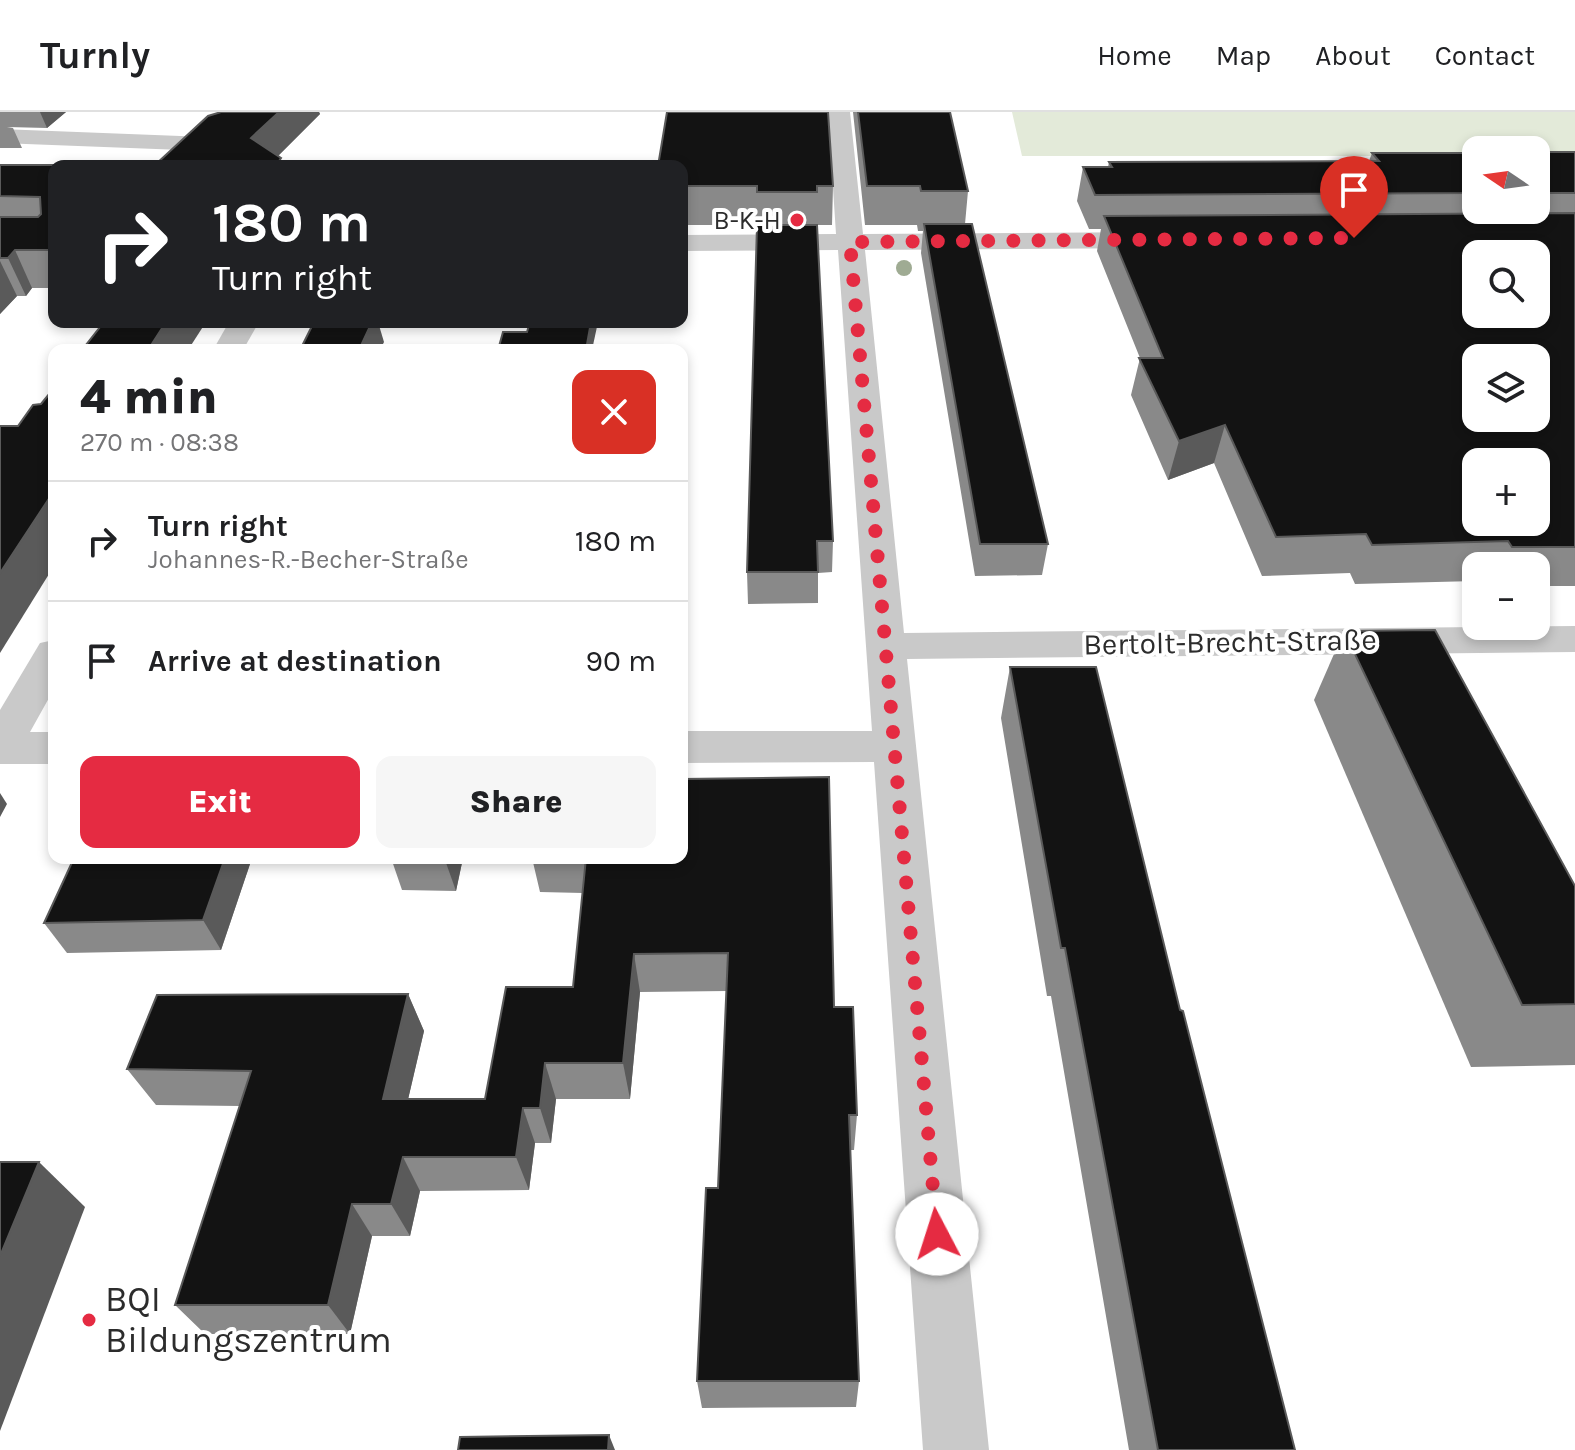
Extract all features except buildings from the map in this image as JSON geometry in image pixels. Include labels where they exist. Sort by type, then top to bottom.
[{"type":"street","points":[[839,112],[956,1450]]},
{"type":"street","points":[[0,136],[208,144],[228,137]]},
{"type":"street","points":[[688,243],[1181,240]]},
{"type":"street","name":"Bertolt-Brecht-Straße","points":[[886,646],[1575,639]]},
{"type":"street","points":[[48,664],[0,748],[48,748]]},
{"type":"street","points":[[688,747],[895,746]]},
{"type":"green space","points":[[1012,112],[1575,112],[1575,156],[1550,156],[1550,136],[1462,136],[1462,156],[1022,156]]},
{"type":"place","name":"B-K-H","points":[[797,220]]},
{"type":"place","name":"BQI Bildungszentrum","points":[[89,1320]]},
{"type":"route","points":[[937,1234],[850,242],[1354,238]]}]
